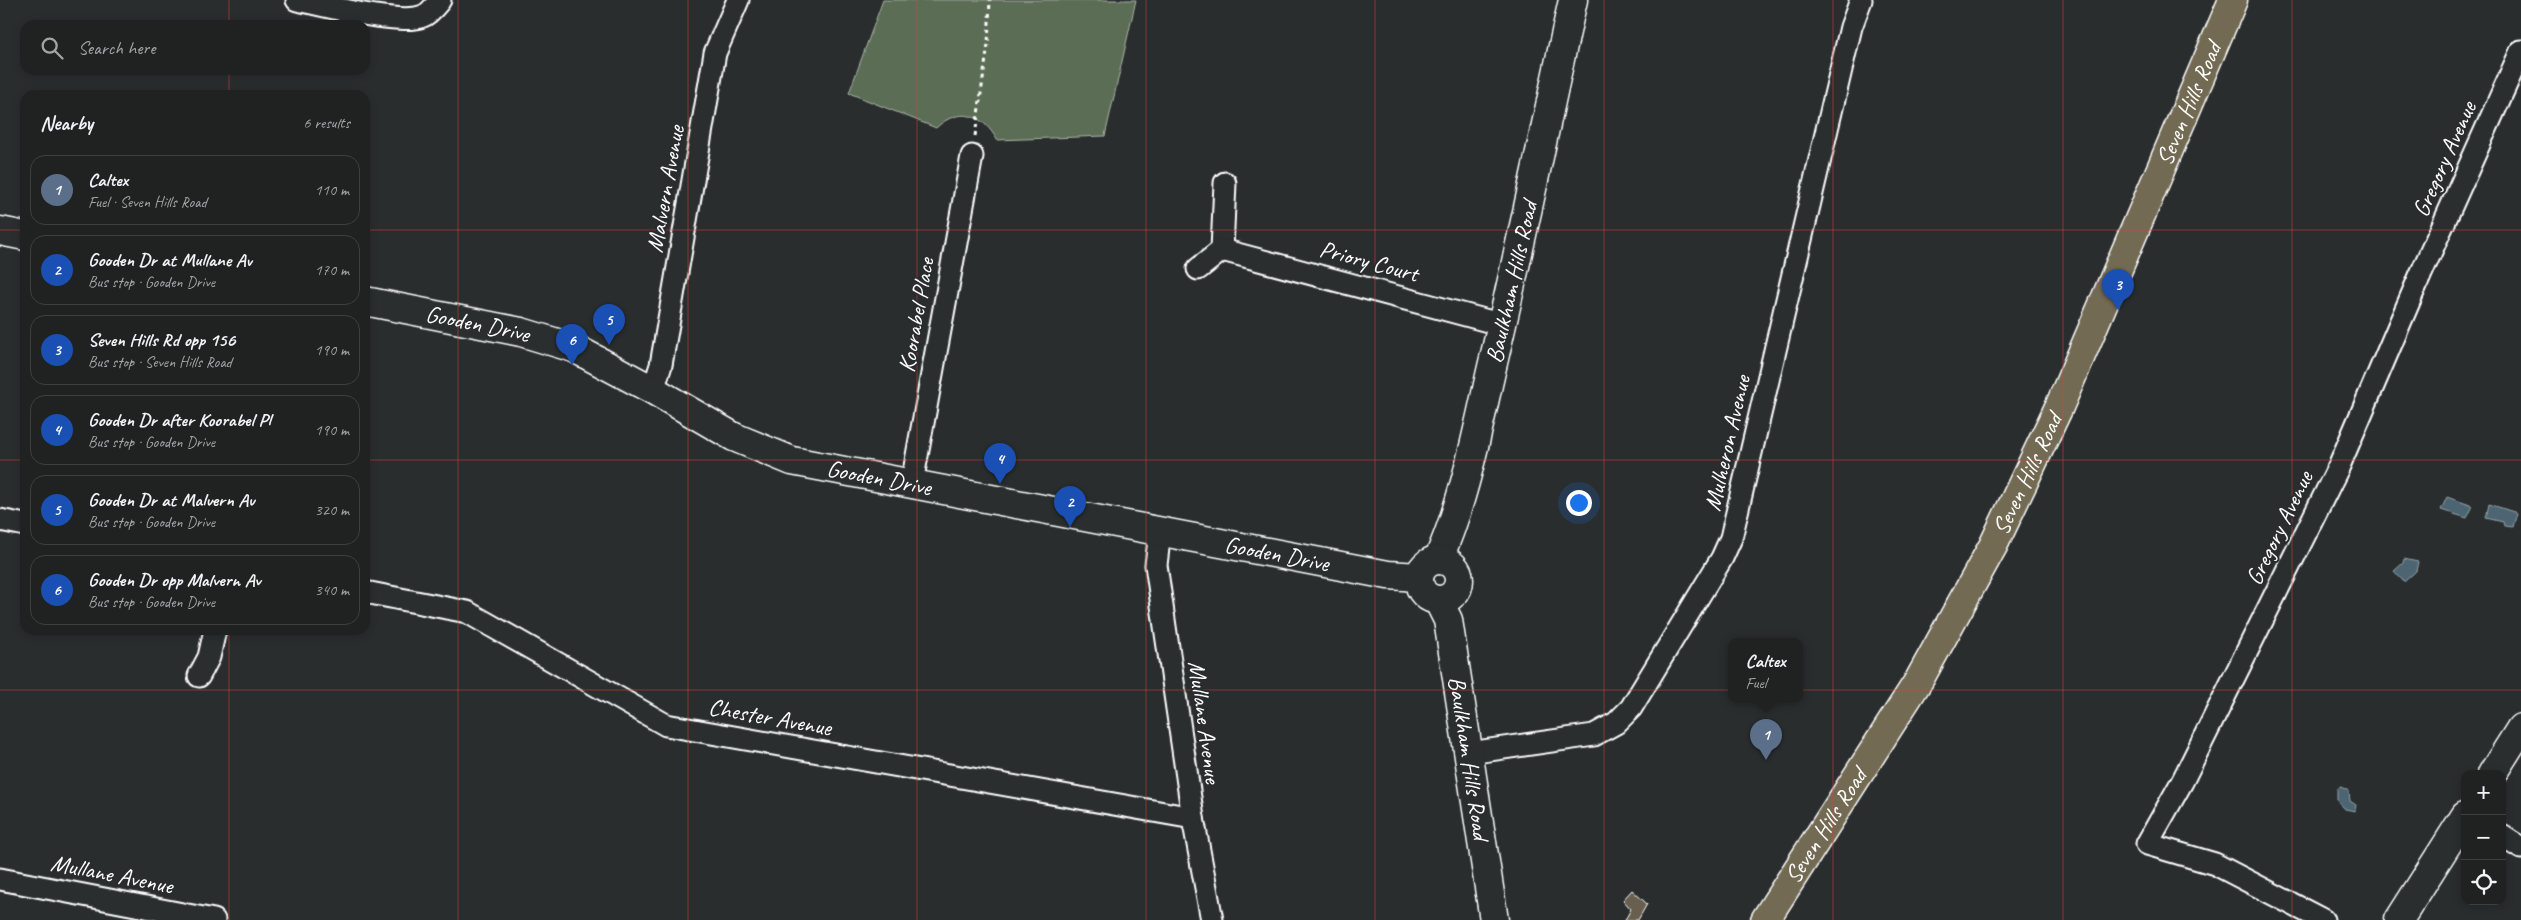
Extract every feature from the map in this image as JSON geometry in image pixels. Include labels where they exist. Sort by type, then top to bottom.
[{"type":"main road","name":"Seven Hills Road","points":[[1765,920],[1919,680],[1993,546],[2059,407],[2233,0]]},
{"type":"street","points":[[297,0],[362,13],[411,19],[424,16],[440,0]]},
{"type":"street","name":"Malvern Avenue","points":[[653,390],[661,365],[715,53],[738,0]]},
{"type":"street","name":"Baulkham Hills Road","points":[[1494,920],[1448,620],[1438,600],[1427,596],[1422,591],[1429,569],[1453,526],[1462,493],[1502,325],[1573,0]]},
{"type":"street","name":"Mulheron Avenue","points":[[1469,753],[1594,735],[1616,723],[1631,708],[1728,548],[1851,27],[1861,0]]},
{"type":"street","name":"Gregory Avenue","points":[[2324,920],[2215,864],[2147,844],[2183,780],[2339,466],[2420,276],[2521,51]]},
{"type":"street","name":"Koorabel Place","points":[[912,483],[972,156]]},
{"type":"street","points":[[1198,270],[1222,250],[1225,183]]},
{"type":"street","points":[[0,231],[20,235]]},
{"type":"street","name":"Priory Court","points":[[1222,250],[1502,325]]},
{"type":"street","name":"Gooden Drive","points":[[370,303],[521,332],[556,341],[595,358],[734,437],[770,453],[792,460],[1388,575],[1429,569]]},
{"type":"street","points":[[0,520],[20,524]]},
{"type":"street","name":"Mullane Avenue","points":[[1160,531],[1156,565],[1193,818],[1212,920]]},
{"type":"street","name":"Chester Avenue","points":[[370,593],[467,612],[666,725],[1193,818]]},
{"type":"street","points":[[199,676],[210,657],[214,635]]},
{"type":"street","points":[[2495,770],[2521,728]]},
{"type":"street","points":[[2399,920],[2461,822]]},
{"type":"street","points":[[2506,839],[2521,848]]},
{"type":"street","name":"Mullane Avenue","points":[[0,879],[214,920]]},
{"type":"path","points":[[972,156],[988,44],[990,0]]},
{"type":"green space","points":[[883,0],[1136,0],[1105,136],[997,140],[985,124],[970,116],[953,117],[936,128],[849,93]]},
{"type":"water","points":[[2447,497],[2473,506],[2467,518],[2441,510]]},
{"type":"water","points":[[2489,504],[2517,513],[2513,527],[2504,526],[2503,522],[2486,518]]},
{"type":"water","points":[[2404,559],[2418,562],[2416,571],[2404,582],[2394,571],[2403,563]]},
{"type":"water","points":[[2341,787],[2349,791],[2350,801],[2356,805],[2355,811],[2345,809],[2337,800],[2337,789]]},
{"type":"building","points":[[1632,890],[1647,904],[1638,920],[1625,920],[1631,909],[1623,900]]},
{"type":"place","name":"Seven Hills Rd opp 156","points":[[2118,310]]},
{"type":"place","name":"Gooden Dr at Malvern Av","points":[[609,345]]},
{"type":"place","name":"Gooden Dr opp Malvern Av","points":[[572,365]]},
{"type":"place","name":"Gooden Dr after Koorabel Pl","points":[[1000,484]]},
{"type":"place","name":"Gooden Dr at Mullane Av","points":[[1070,527]]},
{"type":"place","name":"Caltex","points":[[1766,760]]}]
